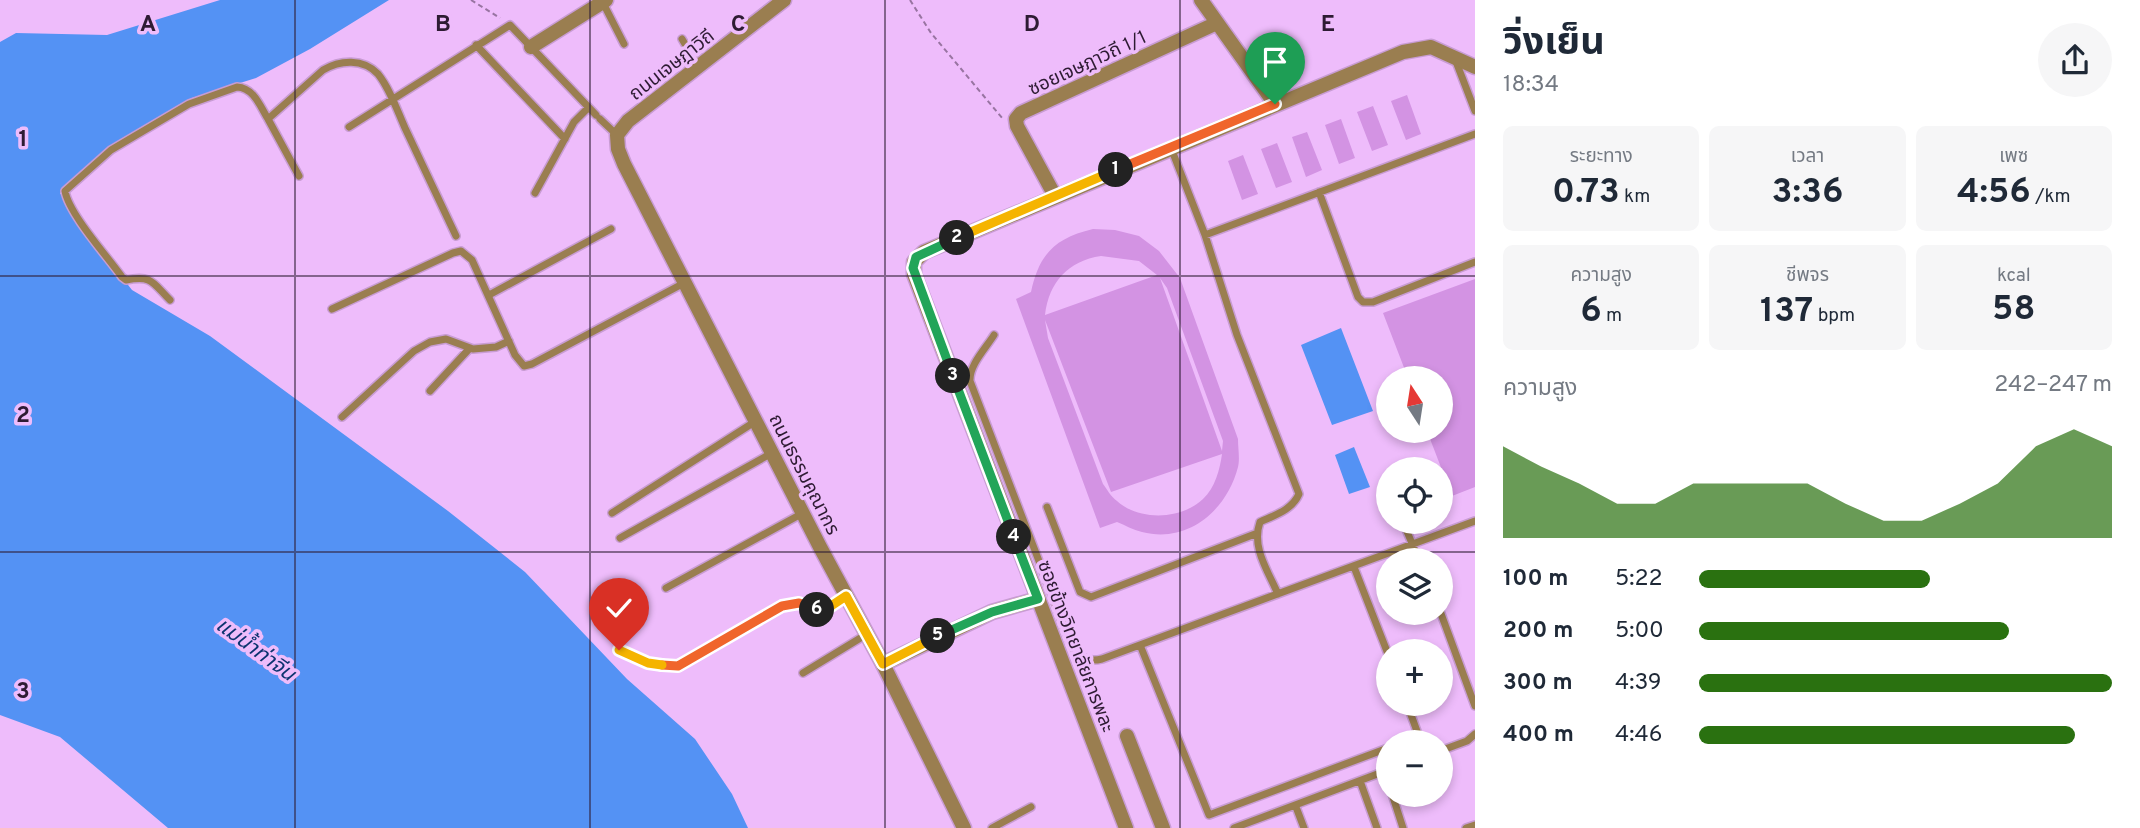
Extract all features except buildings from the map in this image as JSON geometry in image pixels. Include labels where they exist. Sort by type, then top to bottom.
[{"type":"street","name":"ถนนเจษฎาวิถี","points":[[617,135],[628,121],[784,0]]},
{"type":"street","points":[[1201,0],[1275,104]]},
{"type":"street","points":[[531,47],[603,1]]},
{"type":"street","name":"ซอยเจษฎาวิถี 1/1","points":[[1017,126],[1016,119],[1021,113],[1217,23]]},
{"type":"street","name":"ซอยข้างวิทยาลัยการพละ","points":[[1126,828],[913,268],[916,257],[1171,147],[1413,49],[1431,47],[1475,67]]},
{"type":"street","points":[[1017,126],[1055,196]]},
{"type":"street","name":"ถนนธรรมคุณากร","points":[[617,135],[621,157],[883,664],[964,828]]},
{"type":"street","points":[[883,664],[992,612],[1038,599]]},
{"type":"street","points":[[1127,736],[1163,828]]},
{"type":"lane","points":[[603,1],[624,44]]},
{"type":"lane","points":[[349,127],[510,25],[617,135]]},
{"type":"lane","points":[[682,39],[698,67]]},
{"type":"lane","points":[[477,45],[565,139]]},
{"type":"lane","points":[[1454,57],[1475,111]]},
{"type":"lane","points":[[268,119],[333,64],[346,61],[361,64],[377,74],[392,99],[456,236]]},
{"type":"lane","points":[[170,300],[148,278],[125,280],[122,277],[78,218],[67,200],[65,191],[111,150],[189,104],[237,87],[250,91],[299,176]]},
{"type":"lane","points":[[535,192],[574,122],[588,108]]},
{"type":"lane","points":[[1205,235],[1475,134]]},
{"type":"lane","points":[[1171,147],[1205,235],[1237,335],[1299,494],[1289,508],[1260,522],[1255,534],[1256,545],[1278,594]]},
{"type":"lane","points":[[1319,192],[1358,297],[1363,302],[1373,302],[1475,262]]},
{"type":"lane","points":[[489,295],[611,229]]},
{"type":"lane","points":[[332,309],[461,251],[472,260],[509,341],[524,366],[686,282]]},
{"type":"lane","points":[[995,335],[973,366],[970,381],[1070,642],[1084,659],[1092,661],[1140,645],[1475,521]]},
{"type":"lane","points":[[342,417],[414,351],[430,342],[446,339],[470,348],[496,347],[509,341]]},
{"type":"lane","points":[[429,391],[470,348]]},
{"type":"lane","points":[[612,513],[756,420]]},
{"type":"lane","points":[[620,538],[772,453]]},
{"type":"lane","points":[[1048,507],[1080,592],[1091,597],[1255,534]]},
{"type":"lane","points":[[666,588],[803,513]]},
{"type":"lane","points":[[1408,534],[1413,548]]},
{"type":"lane","points":[[1354,567],[1382,639]]},
{"type":"lane","points":[[619,650],[648,663],[678,666],[782,606],[799,603],[817,610],[846,596]]},
{"type":"lane","points":[[1445,625],[1475,706]]},
{"type":"lane","points":[[803,673],[867,634]]},
{"type":"lane","points":[[1140,645],[1209,815],[1376,752]]},
{"type":"lane","points":[[1453,746],[1467,741],[1475,733]]},
{"type":"lane","points":[[1234,828],[1296,807],[1376,775]]},
{"type":"lane","points":[[1360,781],[1377,828]]},
{"type":"lane","points":[[992,828],[1031,807]]},
{"type":"lane","points":[[1296,807],[1304,828]]},
{"type":"lane","points":[[1396,807],[1403,828]]},
{"type":"lane","points":[[1466,828],[1475,825]]},
{"type":"path","points":[[471,0],[510,25]]},
{"type":"path","points":[[909,0],[931,33],[1005,121],[1017,126]]},
{"type":"shaded area","points":[[1407,95],[1421,134],[1406,140],[1391,101]]},
{"type":"shaded area","points":[[1373,106],[1388,145],[1372,151],[1357,112]]},
{"type":"shaded area","points":[[1341,119],[1355,158],[1339,164],[1325,125]]},
{"type":"shaded area","points":[[1307,132],[1322,170],[1306,177],[1292,137]]},
{"type":"shaded area","points":[[1277,143],[1292,182],[1276,188],[1261,149]]},
{"type":"shaded area","points":[[1243,155],[1258,194],[1242,200],[1228,161]]},
{"type":"shaded area","points":[[1093,229],[1115,230],[1139,236],[1159,251],[1180,278],[1238,439],[1239,453],[1233,483],[1225,497],[1215,510],[1190,528],[1159,534],[1139,531],[1117,522],[1100,528],[1016,299],[1031,292],[1039,267],[1051,250],[1068,237]],"holes":[[[1101,256],[1139,261],[1157,275],[1045,315],[1051,293],[1062,275],[1079,263]],[[1160,278],[1167,288],[1223,441],[1222,451]],[[1045,320],[1111,492],[1222,454],[1216,478],[1203,499],[1183,511],[1148,515],[1126,508],[1113,497],[1103,484],[1048,338]]]},
{"type":"shaded area","points":[[1475,279],[1475,487],[1453,496],[1453,457],[1437,457],[1432,443],[1453,443],[1453,366],[1403,366],[1383,313]]},
{"type":"water","name":"แม่น้ำท่าจีน","points":[[220,0],[389,0],[310,49],[256,78],[192,98],[117,142],[60,193],[132,290],[210,336],[448,511],[525,572],[627,679],[695,739],[732,794],[748,828],[168,828],[60,737],[0,715],[0,42],[16,33],[107,35]]},
{"type":"water","points":[[1341,328],[1373,411],[1332,425],[1301,345]]},
{"type":"water","points":[[1354,447],[1370,487],[1349,494],[1335,455]]},
{"type":"route","points":[[619,650],[648,663],[678,666],[782,606],[799,603],[817,610],[828,608],[846,596],[883,664],[992,612],[1038,599],[914,274],[916,257],[1275,104]]}]
